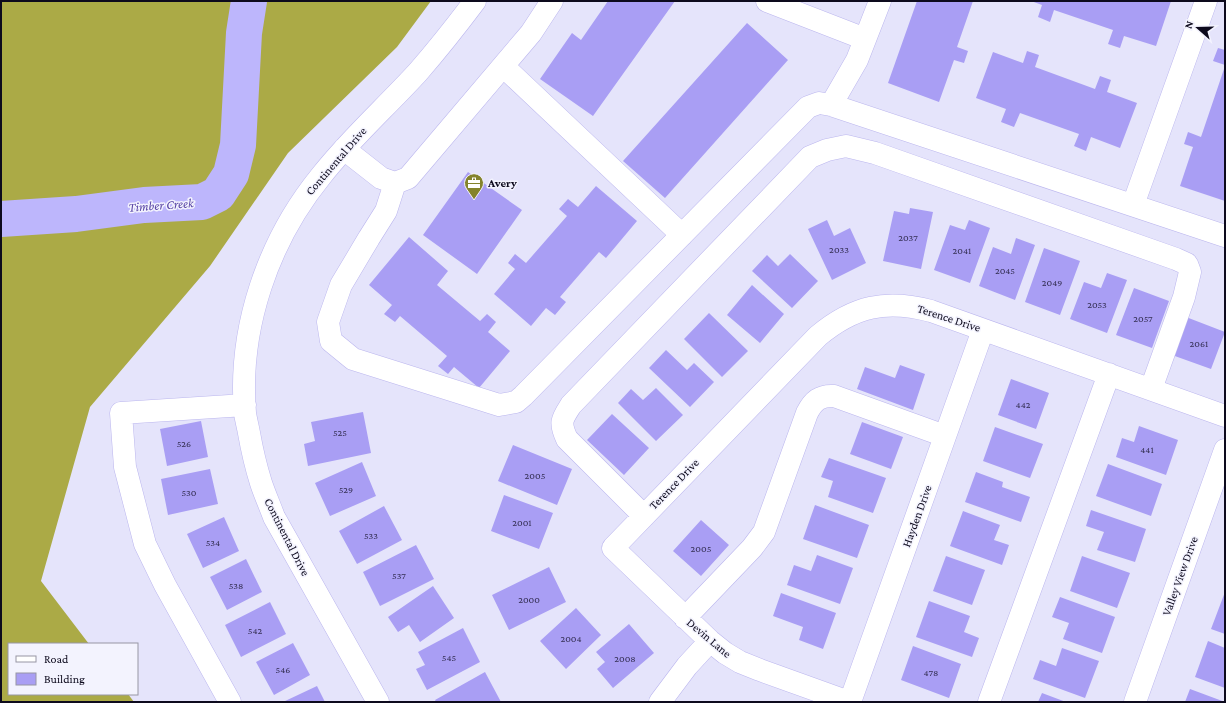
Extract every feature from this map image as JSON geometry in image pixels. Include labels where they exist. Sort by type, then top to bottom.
[{"type":"street","name":"Continental Drive","points":[[378,702],[274,517],[261,485],[245,405],[244,377],[249,335],[257,298],[269,263],[283,232],[294,213],[321,176],[344,149],[418,72],[475,1]]},
{"type":"street","points":[[344,149],[381,178],[395,183],[408,178],[531,33],[552,1]]},
{"type":"street","points":[[767,1],[865,39]]},
{"type":"street","points":[[831,105],[857,60],[880,1]]},
{"type":"street","points":[[1133,205],[1206,1]]},
{"type":"street","points":[[503,66],[682,235]]},
{"type":"street","points":[[395,183],[386,211],[341,285],[328,322],[331,341],[353,359],[499,405],[516,402],[808,107],[819,103],[831,105],[1225,236]]},
{"type":"street","points":[[644,516],[567,439],[563,430],[562,419],[572,405],[810,157],[827,150],[846,146],[875,153],[1176,258],[1187,264],[1190,272],[1184,297],[1151,389]]},
{"type":"street","name":"Terence Drive","points":[[613,548],[818,336],[843,318],[855,312],[871,308],[887,305],[901,305],[931,311],[1225,416]]},
{"type":"street","name":"Hayden Drive","points":[[850,702],[983,330]]},
{"type":"street","points":[[989,702],[1109,374]]},
{"type":"street","points":[[685,618],[752,548],[764,532],[807,413],[815,400],[827,395],[834,396],[946,436]]},
{"type":"street","points":[[230,702],[165,584],[145,544],[125,467],[121,413],[245,405]]},
{"type":"street","name":"Valley View Drive","points":[[1135,702],[1225,450]]},
{"type":"street","name":"Devin Lane","points":[[613,548],[710,641],[740,662],[850,702]]},
{"type":"street","points":[[660,702],[687,666],[710,641]]},
{"type":"shaded area","points":[[1,1],[431,1],[397,47],[288,153],[210,266],[90,407],[41,581],[88,643],[8,643],[8,695],[129,695],[134,702],[1,702]]},
{"type":"building","points":[[608,1],[675,1],[593,116],[540,79],[572,33],[581,40]]},
{"type":"building","points":[[917,1],[973,1],[957,47],[968,51],[964,63],[954,60],[939,102],[888,83]]},
{"type":"building","points":[[1031,1],[1171,1],[1156,46],[1124,36],[1120,48],[1108,44],[1113,30],[1054,10],[1050,22],[1038,17],[1042,5]]},
{"type":"building","points":[[747,23],[788,60],[665,198],[623,161]]},
{"type":"building","points":[[1218,48],[1225,50],[1225,65],[1213,61]]},
{"type":"building","points":[[1027,51],[1039,55],[1035,67],[1095,89],[1100,76],[1111,80],[1107,92],[1137,103],[1120,148],[1091,137],[1086,151],[1074,146],[1079,134],[1020,113],[1014,127],[1001,122],[1006,109],[976,98],[993,52],[1023,63]]},
{"type":"building","points":[[1225,66],[1225,201],[1180,186],[1193,147],[1184,144],[1188,132],[1201,137]]},
{"type":"building","points":[[468,172],[522,210],[477,274],[423,235]]},
{"type":"building","points":[[596,186],[637,221],[606,258],[599,252],[560,297],[566,302],[555,315],[546,308],[531,326],[494,294],[515,269],[508,263],[515,254],[526,263],[567,216],[559,209],[568,199],[578,207]]},
{"type":"building","points":[[910,208],[933,212],[921,269],[883,261],[894,211],[909,214]]},
{"type":"building","points":[[827,220],[834,236],[850,228],[866,263],[832,280],[808,229]]},
{"type":"building","points":[[969,220],[990,228],[970,283],[934,270],[950,225],[965,230]]},
{"type":"building","points":[[409,237],[448,271],[437,285],[480,321],[487,314],[496,322],[488,332],[510,351],[479,388],[454,367],[448,374],[438,366],[447,356],[400,316],[395,322],[384,314],[392,305],[369,285]]},
{"type":"building","points":[[1016,238],[1035,245],[1015,300],[979,286],[993,247],[1011,254]]},
{"type":"building","points":[[1044,248],[1080,261],[1060,315],[1025,302]]},
{"type":"building","points":[[790,254],[818,281],[792,308],[752,271],[767,255],[778,266]]},
{"type":"building","points":[[1107,273],[1127,280],[1107,333],[1070,319],[1084,282],[1101,288]]},
{"type":"building","points":[[752,285],[784,314],[760,343],[727,315]]},
{"type":"building","points":[[1134,288],[1169,301],[1152,348],[1116,335]]},
{"type":"building","points":[[709,313],[748,351],[722,377],[684,339]]},
{"type":"building","points":[[1186,317],[1225,332],[1211,369],[1172,355]]},
{"type":"building","points":[[666,350],[687,370],[694,363],[714,382],[690,407],[649,368]]},
{"type":"building","points":[[900,365],[925,374],[913,410],[857,389],[865,367],[895,378]]},
{"type":"building","points":[[1011,379],[1049,393],[1036,429],[998,415]]},
{"type":"building","points":[[656,388],[683,415],[656,441],[618,403],[631,389],[643,400]]},
{"type":"building","points":[[363,412],[371,453],[308,466],[304,444],[315,441],[311,422]]},
{"type":"building","points":[[612,414],[649,448],[624,475],[587,440]]},
{"type":"building","points":[[201,421],[208,457],[167,466],[160,429]]},
{"type":"building","points":[[862,422],[903,437],[891,469],[850,454]]},
{"type":"building","points":[[1139,426],[1178,440],[1166,475],[1116,457],[1122,438],[1134,442]]},
{"type":"building","points":[[995,427],[1043,444],[1030,478],[983,461]]},
{"type":"building","points":[[513,445],[572,469],[557,505],[498,481]]},
{"type":"building","points":[[829,458],[886,478],[873,513],[828,497],[833,481],[821,477]]},
{"type":"building","points":[[362,462],[376,496],[330,516],[315,483]]},
{"type":"building","points":[[1108,464],[1162,484],[1151,516],[1096,496]]},
{"type":"building","points":[[210,469],[218,504],[168,515],[161,479]]},
{"type":"building","points":[[976,472],[1003,482],[1002,487],[1030,497],[1021,522],[965,502]]},
{"type":"building","points":[[504,495],[553,513],[539,549],[491,531]]},
{"type":"building","points":[[815,505],[869,525],[857,558],[803,539]]},
{"type":"building","points":[[384,506],[402,540],[357,564],[339,531]]},
{"type":"building","points":[[1091,510],[1146,529],[1135,562],[1097,550],[1104,532],[1086,526]]},
{"type":"building","points":[[963,511],[1000,525],[994,540],[1009,545],[1002,565],[950,546]]},
{"type":"building","points":[[224,517],[239,551],[203,568],[187,534]]},
{"type":"building","points":[[701,520],[729,545],[701,576],[673,551]]},
{"type":"building","points":[[416,545],[434,579],[380,606],[363,572]]},
{"type":"building","points":[[817,555],[853,568],[840,604],[787,585],[794,565],[811,571]]},
{"type":"building","points":[[946,556],[985,570],[972,605],[933,591]]},
{"type":"building","points":[[1082,556],[1130,573],[1117,608],[1070,591]]},
{"type":"building","points":[[246,559],[262,592],[227,610],[210,577]]},
{"type":"building","points":[[549,567],[566,602],[509,630],[492,595]]},
{"type":"building","points":[[433,586],[454,618],[420,642],[409,625],[398,632],[388,617]]},
{"type":"building","points":[[1225,592],[1225,634],[1211,629]]},
{"type":"building","points":[[781,593],[836,613],[823,649],[799,640],[803,627],[773,616]]},
{"type":"building","points":[[1060,597],[1115,617],[1102,653],[1063,639],[1069,623],[1052,617]]},
{"type":"building","points":[[929,601],[970,616],[964,632],[979,638],[972,657],[916,637]]},
{"type":"building","points":[[270,602],[286,634],[241,657],[225,625]]},
{"type":"building","points":[[576,608],[601,635],[566,669],[540,641]]},
{"type":"building","points":[[629,624],[654,653],[613,688],[597,669],[605,662],[596,652]]},
{"type":"building","points":[[463,628],[480,662],[427,690],[416,669],[425,665],[418,652]]},
{"type":"building","points":[[1208,641],[1225,648],[1225,688],[1195,677]]},
{"type":"building","points":[[293,643],[310,675],[274,695],[256,662]]},
{"type":"building","points":[[913,646],[961,664],[949,698],[901,680]]},
{"type":"building","points":[[1062,648],[1099,661],[1085,698],[1033,679],[1040,660],[1056,666]]},
{"type":"building","points":[[485,672],[501,702],[436,702],[435,700]]},
{"type":"building","points":[[317,686],[325,702],[283,702]]},
{"type":"building","points":[[1190,689],[1225,702],[1185,702]]},
{"type":"building","points":[[1042,693],[1066,702],[1038,702]]},
{"type":"waterway","name":"Timber Creek","points":[[1,219],[76,214],[144,205],[202,202],[218,194],[231,174],[238,145],[244,33],[249,1]]},
{"type":"place","name":"Avery","points":[[474,200]]}]
